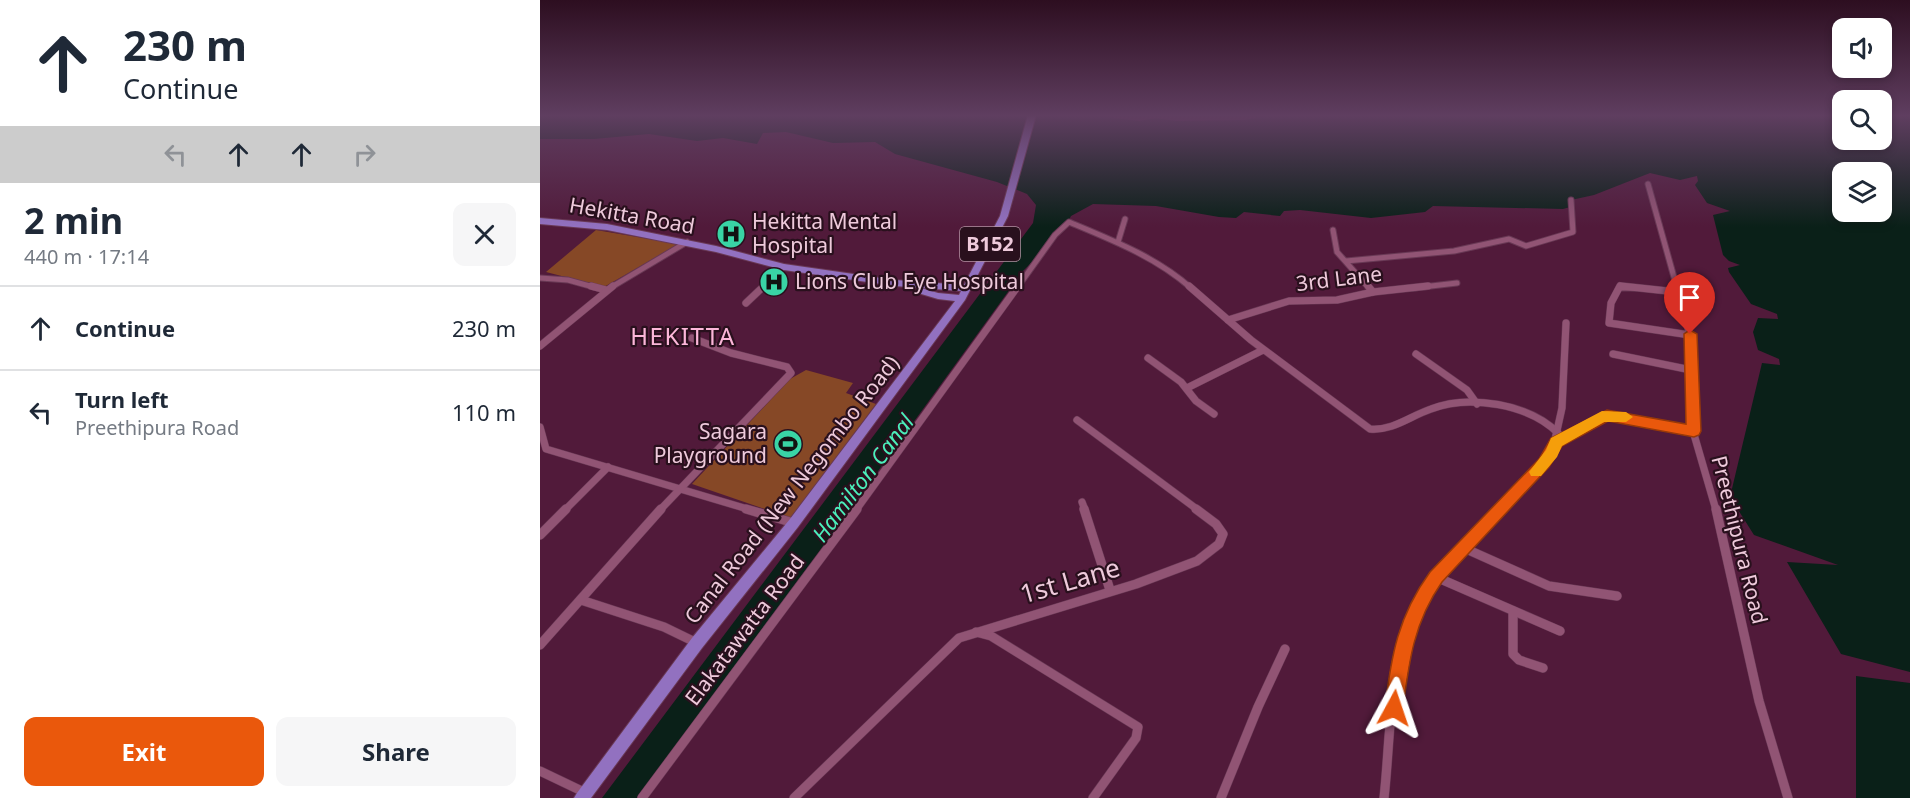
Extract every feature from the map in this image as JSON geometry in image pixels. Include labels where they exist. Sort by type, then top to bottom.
[{"type":"main road","name":"Canal Road (New Negombo Road)","points":[[584,795],[697,643],[794,523],[965,293],[1000,226],[1023,152]]},
{"type":"main road","name":"Hekitta Road","points":[[540,221],[607,227],[687,242],[784,267],[895,283],[938,296],[965,293]]},
{"type":"street","name":"Preethipura Road","points":[[1648,184],[1690,334],[1694,431],[1700,460],[1713,495],[1759,701],[1788,798]]},
{"type":"street","points":[[1346,261],[1454,251],[1509,239],[1526,246],[1539,240],[1552,241],[1573,232],[1571,200]]},
{"type":"street","points":[[1125,219],[1118,242],[1171,270],[1263,350],[1370,429],[1384,429],[1438,406],[1477,404],[1527,412],[1546,421],[1557,438]]},
{"type":"street","name":"Elakatawatta Road","points":[[642,798],[848,521],[1055,235],[1069,222],[1118,242]]},
{"type":"street","points":[[1333,230],[1336,249],[1373,292]]},
{"type":"street","points":[[540,346],[606,291],[687,242]]},
{"type":"street","points":[[746,303],[784,267]]},
{"type":"street","points":[[540,278],[568,280],[606,291]]},
{"type":"street","name":"3rd Lane","points":[[1228,320],[1289,301],[1337,300],[1373,292],[1457,283]]},
{"type":"street","points":[[1677,292],[1620,286],[1611,303],[1609,323],[1690,334]]},
{"type":"street","points":[[1384,798],[1391,750],[1397,666],[1417,607],[1436,577],[1552,453],[1557,438],[1566,322]]},
{"type":"street","points":[[540,645],[680,488],[790,373],[787,367],[730,353],[692,338]]},
{"type":"street","points":[[1187,388],[1263,350]]},
{"type":"street","points":[[1416,354],[1467,390],[1477,404]]},
{"type":"street","points":[[1613,354],[1691,370]]},
{"type":"street","points":[[1148,358],[1187,388],[1196,400],[1214,414]]},
{"type":"street","points":[[1557,438],[1607,415],[1694,431]]},
{"type":"street","name":"1st Lane","points":[[794,798],[959,638],[1110,590],[1136,584],[1197,561],[1219,544],[1223,534],[1216,524],[1077,420]]},
{"type":"street","points":[[540,427],[543,449],[794,523]]},
{"type":"street","points":[[540,535],[608,467]]},
{"type":"street","points":[[1082,502],[1110,590]]},
{"type":"street","points":[[1464,548],[1549,586],[1617,596]]},
{"type":"street","points":[[1436,577],[1560,631]]},
{"type":"street","points":[[581,600],[664,627],[697,643]]},
{"type":"street","points":[[1513,611],[1514,654],[1519,660],[1543,668]]},
{"type":"street","points":[[974,632],[990,636],[1137,727],[1138,732],[1132,744],[1093,798]]},
{"type":"street","points":[[1222,798],[1258,707],[1285,649]]},
{"type":"street","points":[[540,771],[584,795]]},
{"type":"shaded area","points":[[596,230],[679,244],[604,287],[546,272]]},
{"type":"shaded area","name":"Sagara Playground","points":[[806,370],[853,383],[846,393],[876,404],[791,518],[692,484],[790,379]]},
{"type":"water","name":"Hamilton Canal","points":[[892,152],[1910,152],[1910,672],[1841,654],[1787,562],[1838,565],[1754,535],[1730,497],[1762,363],[1780,365],[1779,359],[1758,350],[1753,332],[1758,318],[1778,319],[1777,314],[1751,304],[1729,272],[1728,268],[1740,265],[1729,261],[1723,255],[1713,215],[1730,211],[1707,203],[1695,185],[1698,181],[1697,176],[1680,180],[1650,173],[1594,195],[1571,200],[1570,207],[1563,209],[1433,206],[1425,212],[1371,218],[1300,210],[1284,211],[1280,216],[1244,212],[1236,218],[1156,206],[1093,204],[1071,216],[1064,230],[1023,271],[637,798],[602,798],[1033,223],[1036,205],[1027,194],[997,182]]},
{"type":"water","points":[[1856,676],[1910,683],[1910,798],[1856,798]]},
{"type":"slow traffic","points":[[1536,472],[1552,453],[1556,442],[1602,416],[1626,417]]},
{"type":"place","name":"Hekitta Mental Hospital","points":[[731,234]]},
{"type":"place","name":"Lions Club Eye Hospital","points":[[774,282]]},
{"type":"place","name":"Sagara Playground","points":[[788,444]]},
{"type":"district","name":"HEKITTA","points":[[683,337]]},
{"type":"route","points":[[1394,708],[1397,666],[1417,607],[1426,591],[1436,577],[1544,463],[1552,453],[1556,442],[1607,415],[1694,431],[1690,334]]}]
